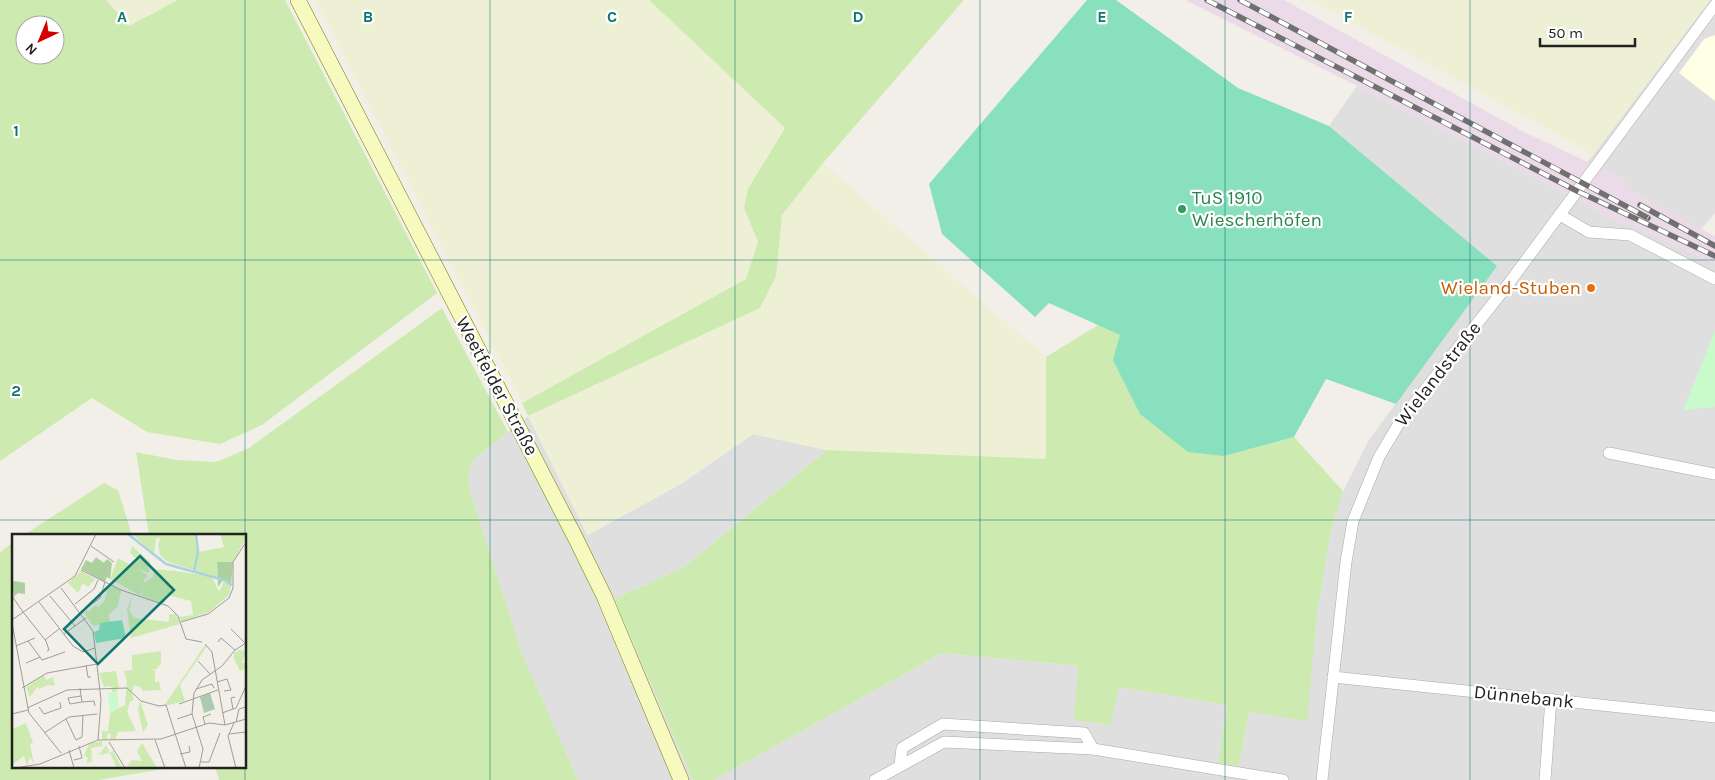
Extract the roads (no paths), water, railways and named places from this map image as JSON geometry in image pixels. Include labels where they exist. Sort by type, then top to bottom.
[{"type":"street","name":"Weetfelder Straße","points":[[298,0],[519,426],[604,596],[681,780]]},
{"type":"street","name":"Wielandstraße","points":[[1322,780],[1346,562],[1353,521],[1379,457],[1405,414],[1447,363],[1715,7]]},
{"type":"street","points":[[1560,214],[1590,232],[1630,235],[1715,279]]},
{"type":"street","points":[[1609,453],[1715,474]]},
{"type":"street","name":"Dünnebank","points":[[1333,677],[1715,717]]},
{"type":"street","points":[[1545,780],[1551,699]]},
{"type":"street","points":[[900,765],[902,748],[943,724],[1084,733],[1092,749]]},
{"type":"street","points":[[980,743],[981,726]]},
{"type":"street","points":[[994,744],[995,726]]},
{"type":"street","points":[[1016,745],[1017,728]]},
{"type":"street","points":[[875,780],[944,742],[1092,749],[1283,780]]},
{"type":"railway","points":[[1207,0],[1577,191],[1715,256]]},
{"type":"railway","points":[[1240,0],[1648,218]]},
{"type":"railway","points":[[1640,205],[1715,246]]},
{"type":"place","name":"TuS 1910 Wiescherhöfen","points":[[1182,209]]},
{"type":"place","name":"Wieland-Stuben","points":[[1591,288]]}]
